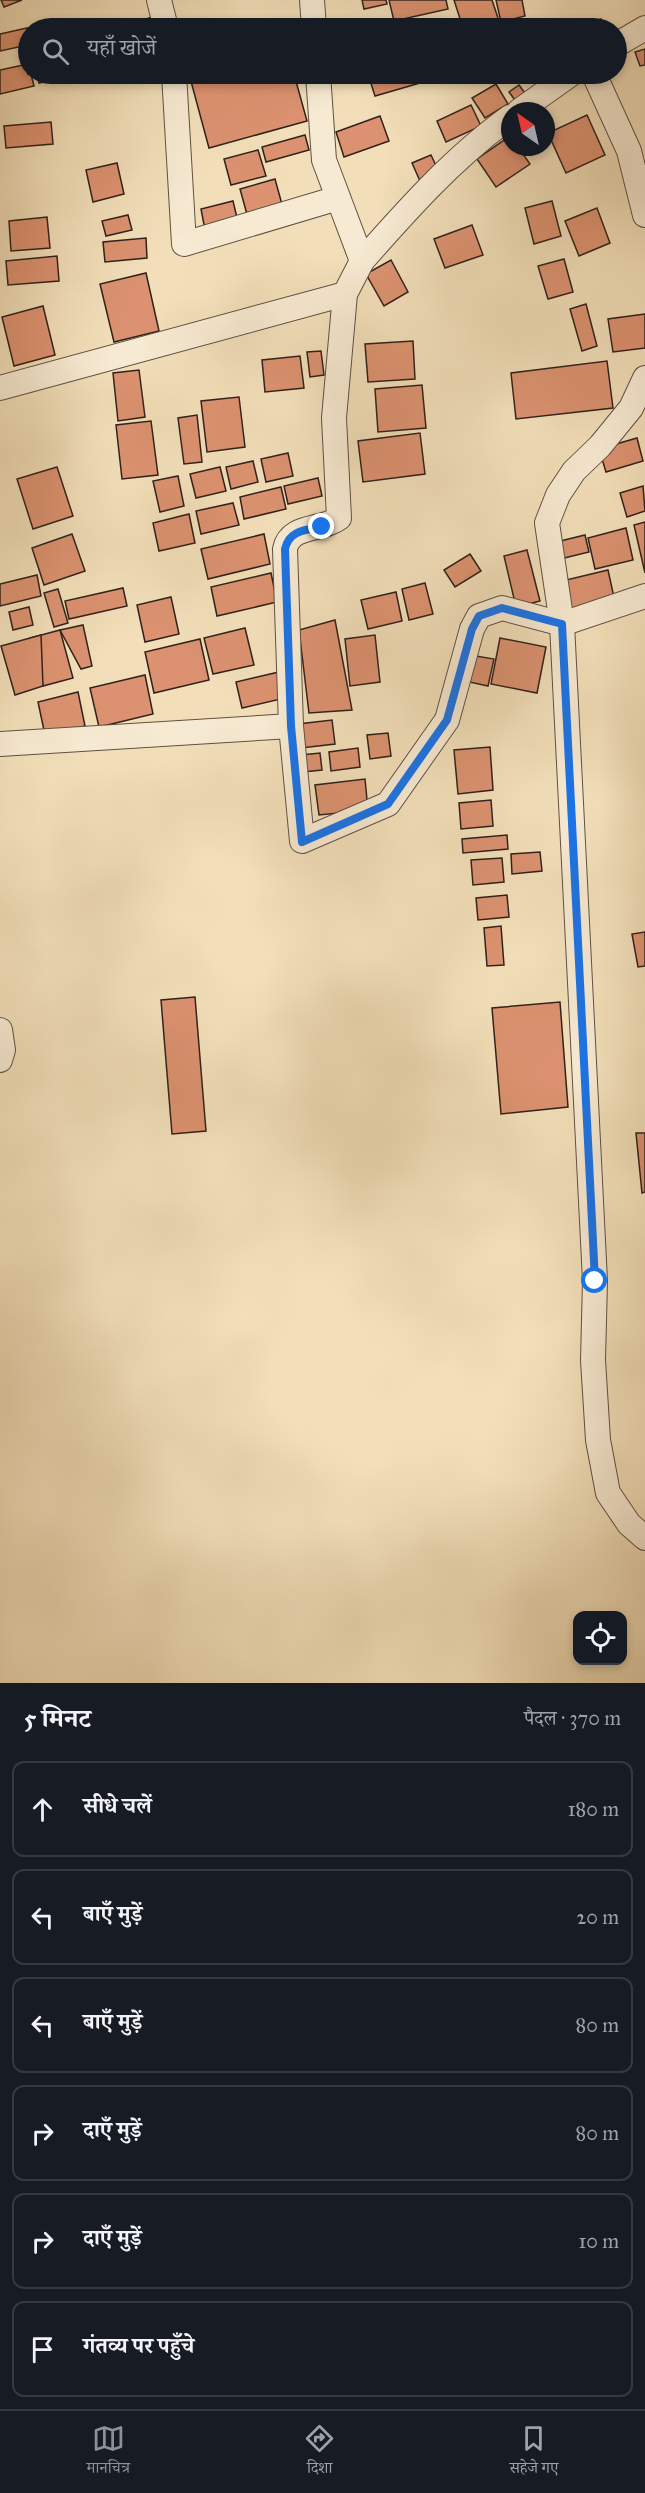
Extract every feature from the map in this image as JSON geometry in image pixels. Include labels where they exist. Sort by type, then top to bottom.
[{"type":"street","points":[[159,0],[164,18]]},
{"type":"street","points":[[312,0],[313,18]]},
{"type":"street","points":[[627,39],[645,28]]},
{"type":"street","points":[[175,84],[184,244],[338,198]]},
{"type":"street","points":[[319,84],[324,160],[362,261]]},
{"type":"street","points":[[532,102],[557,84]]},
{"type":"street","points":[[598,84],[628,151],[645,215]]},
{"type":"street","points":[[501,124],[465,153],[411,206],[362,261],[345,294],[334,418],[339,518],[322,527],[297,531],[290,537],[285,549],[291,726],[302,842],[388,804],[447,720],[472,629],[479,616],[502,608],[562,624],[645,596]]},
{"type":"street","points":[[0,388],[345,294]]},
{"type":"street","points":[[645,378],[631,408],[600,446],[574,471],[558,495],[547,523],[562,624],[595,1281],[593,1360],[598,1440],[608,1492],[629,1524],[645,1539]]},
{"type":"street","points":[[0,744],[291,726]]},
{"type":"street","points":[[0,1030],[3,1050],[0,1060]]},
{"type":"building","points":[[1,0],[22,0],[4,7]]},
{"type":"building","points":[[362,0],[386,0],[387,4],[364,9]]},
{"type":"building","points":[[389,0],[446,0],[448,9],[408,18],[393,18]]},
{"type":"building","points":[[454,0],[492,0],[498,18],[460,18]]},
{"type":"building","points":[[496,0],[522,0],[525,16],[500,18]]},
{"type":"building","points":[[18,30],[18,47],[0,51],[0,34]]},
{"type":"building","points":[[645,49],[645,65],[640,66],[635,52]]},
{"type":"building","points":[[18,66],[18,84],[34,84],[34,86],[0,94],[0,70]]},
{"type":"building","points":[[192,84],[297,84],[307,121],[209,148]]},
{"type":"building","points":[[371,84],[417,84],[375,96]]},
{"type":"building","points":[[496,84],[507,102],[501,102],[501,108],[485,118],[472,98]]},
{"type":"building","points":[[519,85],[530,100],[516,102],[509,92]]},
{"type":"building","points":[[471,105],[481,126],[446,142],[437,121]]},
{"type":"building","points":[[587,115],[605,155],[566,173],[555,149],[555,130]]},
{"type":"building","points":[[380,116],[389,141],[344,157],[336,132]]},
{"type":"building","points":[[51,122],[53,144],[6,148],[4,126]]},
{"type":"building","points":[[305,135],[309,150],[266,162],[262,147]]},
{"type":"building","points":[[501,142],[501,156],[524,156],[530,164],[496,187],[477,159]]},
{"type":"building","points":[[258,150],[266,176],[231,185],[224,159]]},
{"type":"building","points":[[431,155],[439,172],[420,181],[412,163]]},
{"type":"building","points":[[117,163],[124,194],[93,202],[86,170]]},
{"type":"building","points":[[275,179],[283,208],[248,218],[240,189]]},
{"type":"building","points":[[233,201],[238,222],[205,230],[201,209]]},
{"type":"building","points":[[552,201],[561,236],[534,244],[525,208]]},
{"type":"building","points":[[597,208],[610,243],[579,256],[565,221]]},
{"type":"building","points":[[128,215],[132,230],[106,236],[102,221]]},
{"type":"building","points":[[47,217],[50,248],[11,251],[9,221]]},
{"type":"building","points":[[472,225],[483,255],[445,268],[434,239]]},
{"type":"building","points":[[146,238],[147,258],[105,262],[103,242]]},
{"type":"building","points":[[57,256],[59,281],[8,285],[6,261]]},
{"type":"building","points":[[564,259],[573,292],[548,299],[538,266]]},
{"type":"building","points":[[391,260],[408,292],[384,306],[366,274]]},
{"type":"building","points":[[146,273],[159,331],[114,342],[100,284]]},
{"type":"building","points":[[586,304],[597,346],[582,351],[570,309]]},
{"type":"building","points":[[43,306],[55,355],[14,366],[2,317]]},
{"type":"building","points":[[645,314],[645,348],[613,352],[608,319]]},
{"type":"building","points":[[413,341],[415,379],[368,382],[365,344]]},
{"type":"building","points":[[321,351],[324,375],[310,377],[307,352]]},
{"type":"building","points":[[300,356],[304,388],[265,392],[262,360]]},
{"type":"building","points":[[607,361],[613,408],[516,419],[511,373]]},
{"type":"building","points":[[139,370],[145,417],[118,421],[113,373]]},
{"type":"building","points":[[422,385],[426,428],[378,432],[375,389]]},
{"type":"building","points":[[239,397],[245,447],[207,452],[201,401]]},
{"type":"building","points":[[197,415],[202,462],[184,464],[178,418]]},
{"type":"building","points":[[151,421],[158,475],[122,479],[116,425]]},
{"type":"building","points":[[420,433],[425,474],[363,482],[358,441]]},
{"type":"building","points":[[637,438],[643,461],[606,472],[599,449]]},
{"type":"building","points":[[288,453],[293,476],[266,482],[261,459]]},
{"type":"building","points":[[253,461],[258,482],[231,489],[226,467]]},
{"type":"building","points":[[57,467],[73,516],[33,529],[17,479]]},
{"type":"building","points":[[220,467],[226,491],[196,498],[190,474]]},
{"type":"building","points":[[178,476],[184,506],[160,512],[153,481]]},
{"type":"building","points":[[318,478],[322,496],[288,504],[284,486]]},
{"type":"building","points":[[643,486],[645,511],[627,517],[620,493]]},
{"type":"building","points":[[281,487],[286,509],[244,519],[240,497]]},
{"type":"building","points":[[233,503],[239,525],[201,534],[196,511]]},
{"type":"building","points":[[189,514],[195,543],[159,551],[153,523]]},
{"type":"building","points":[[645,522],[645,573],[634,525]]},
{"type":"building","points":[[626,528],[633,560],[595,569],[588,538]]},
{"type":"building","points":[[72,534],[85,571],[44,585],[32,548]]},
{"type":"building","points":[[264,534],[270,564],[208,579],[201,549]]},
{"type":"building","points":[[585,535],[589,552],[556,560],[552,543]]},
{"type":"building","points":[[527,550],[540,601],[516,607],[504,556]]},
{"type":"building","points":[[470,554],[481,571],[455,587],[444,570]]},
{"type":"building","points":[[608,570],[615,602],[569,613],[562,581]]},
{"type":"building","points":[[271,573],[277,602],[217,616],[211,587]]},
{"type":"building","points":[[37,575],[41,596],[0,606],[0,584]]},
{"type":"building","points":[[425,583],[433,614],[409,620],[402,589]]},
{"type":"building","points":[[123,588],[127,606],[69,619],[65,601]]},
{"type":"building","points":[[58,589],[68,623],[54,627],[44,593]]},
{"type":"building","points":[[396,592],[402,621],[368,629],[361,600]]},
{"type":"building","points":[[171,597],[179,634],[145,642],[137,605]]},
{"type":"building","points":[[29,607],[33,625],[13,630],[9,612]]},
{"type":"building","points":[[335,620],[352,710],[309,713],[299,630]]},
{"type":"building","points":[[83,625],[92,666],[81,669],[60,630]]},
{"type":"building","points":[[245,628],[254,665],[213,674],[204,638]]},
{"type":"building","points":[[60,630],[73,678],[43,686],[30,638]]},
{"type":"building","points":[[41,635],[43,686],[15,695],[1,646]]},
{"type":"building","points":[[375,635],[380,682],[350,686],[345,639]]},
{"type":"building","points":[[500,638],[546,647],[537,693],[491,684]]},
{"type":"building","points":[[200,639],[209,680],[154,693],[145,652]]},
{"type":"building","points":[[470,655],[494,659],[488,686],[465,681]]},
{"type":"building","points":[[279,672],[285,698],[242,708],[236,682]]},
{"type":"building","points":[[145,675],[153,714],[99,727],[90,688]]},
{"type":"building","points":[[78,692],[85,726],[45,735],[38,702]]},
{"type":"building","points":[[332,720],[335,744],[301,748],[298,724]]},
{"type":"building","points":[[388,733],[391,756],[370,759],[367,735]]},
{"type":"building","points":[[490,747],[493,790],[458,794],[454,750]]},
{"type":"building","points":[[358,748],[360,767],[331,771],[329,752]]},
{"type":"building","points":[[320,753],[322,770],[303,772],[301,755]]},
{"type":"building","points":[[365,779],[368,810],[319,815],[315,785]]},
{"type":"building","points":[[491,800],[493,826],[461,829],[459,803]]},
{"type":"building","points":[[507,835],[508,849],[463,853],[462,839]]},
{"type":"building","points":[[540,852],[542,871],[512,874],[511,854]]},
{"type":"building","points":[[502,858],[504,882],[473,885],[471,860]]},
{"type":"building","points":[[507,895],[509,917],[478,920],[476,898]]},
{"type":"building","points":[[501,926],[504,965],[487,966],[484,928]]},
{"type":"building","points":[[645,932],[645,966],[638,967],[632,934]]},
{"type":"building","points":[[195,997],[206,1131],[172,1134],[161,1000]]},
{"type":"building","points":[[560,1002],[568,1107],[501,1114],[492,1008]]},
{"type":"building","points":[[636,1133],[645,1133],[645,1192],[642,1193]]},
{"type":"route","points":[[322,527],[297,531],[286,543],[285,549],[291,726],[302,842],[388,804],[447,720],[472,629],[479,616],[493,609],[502,608],[562,624],[595,1281]]}]
